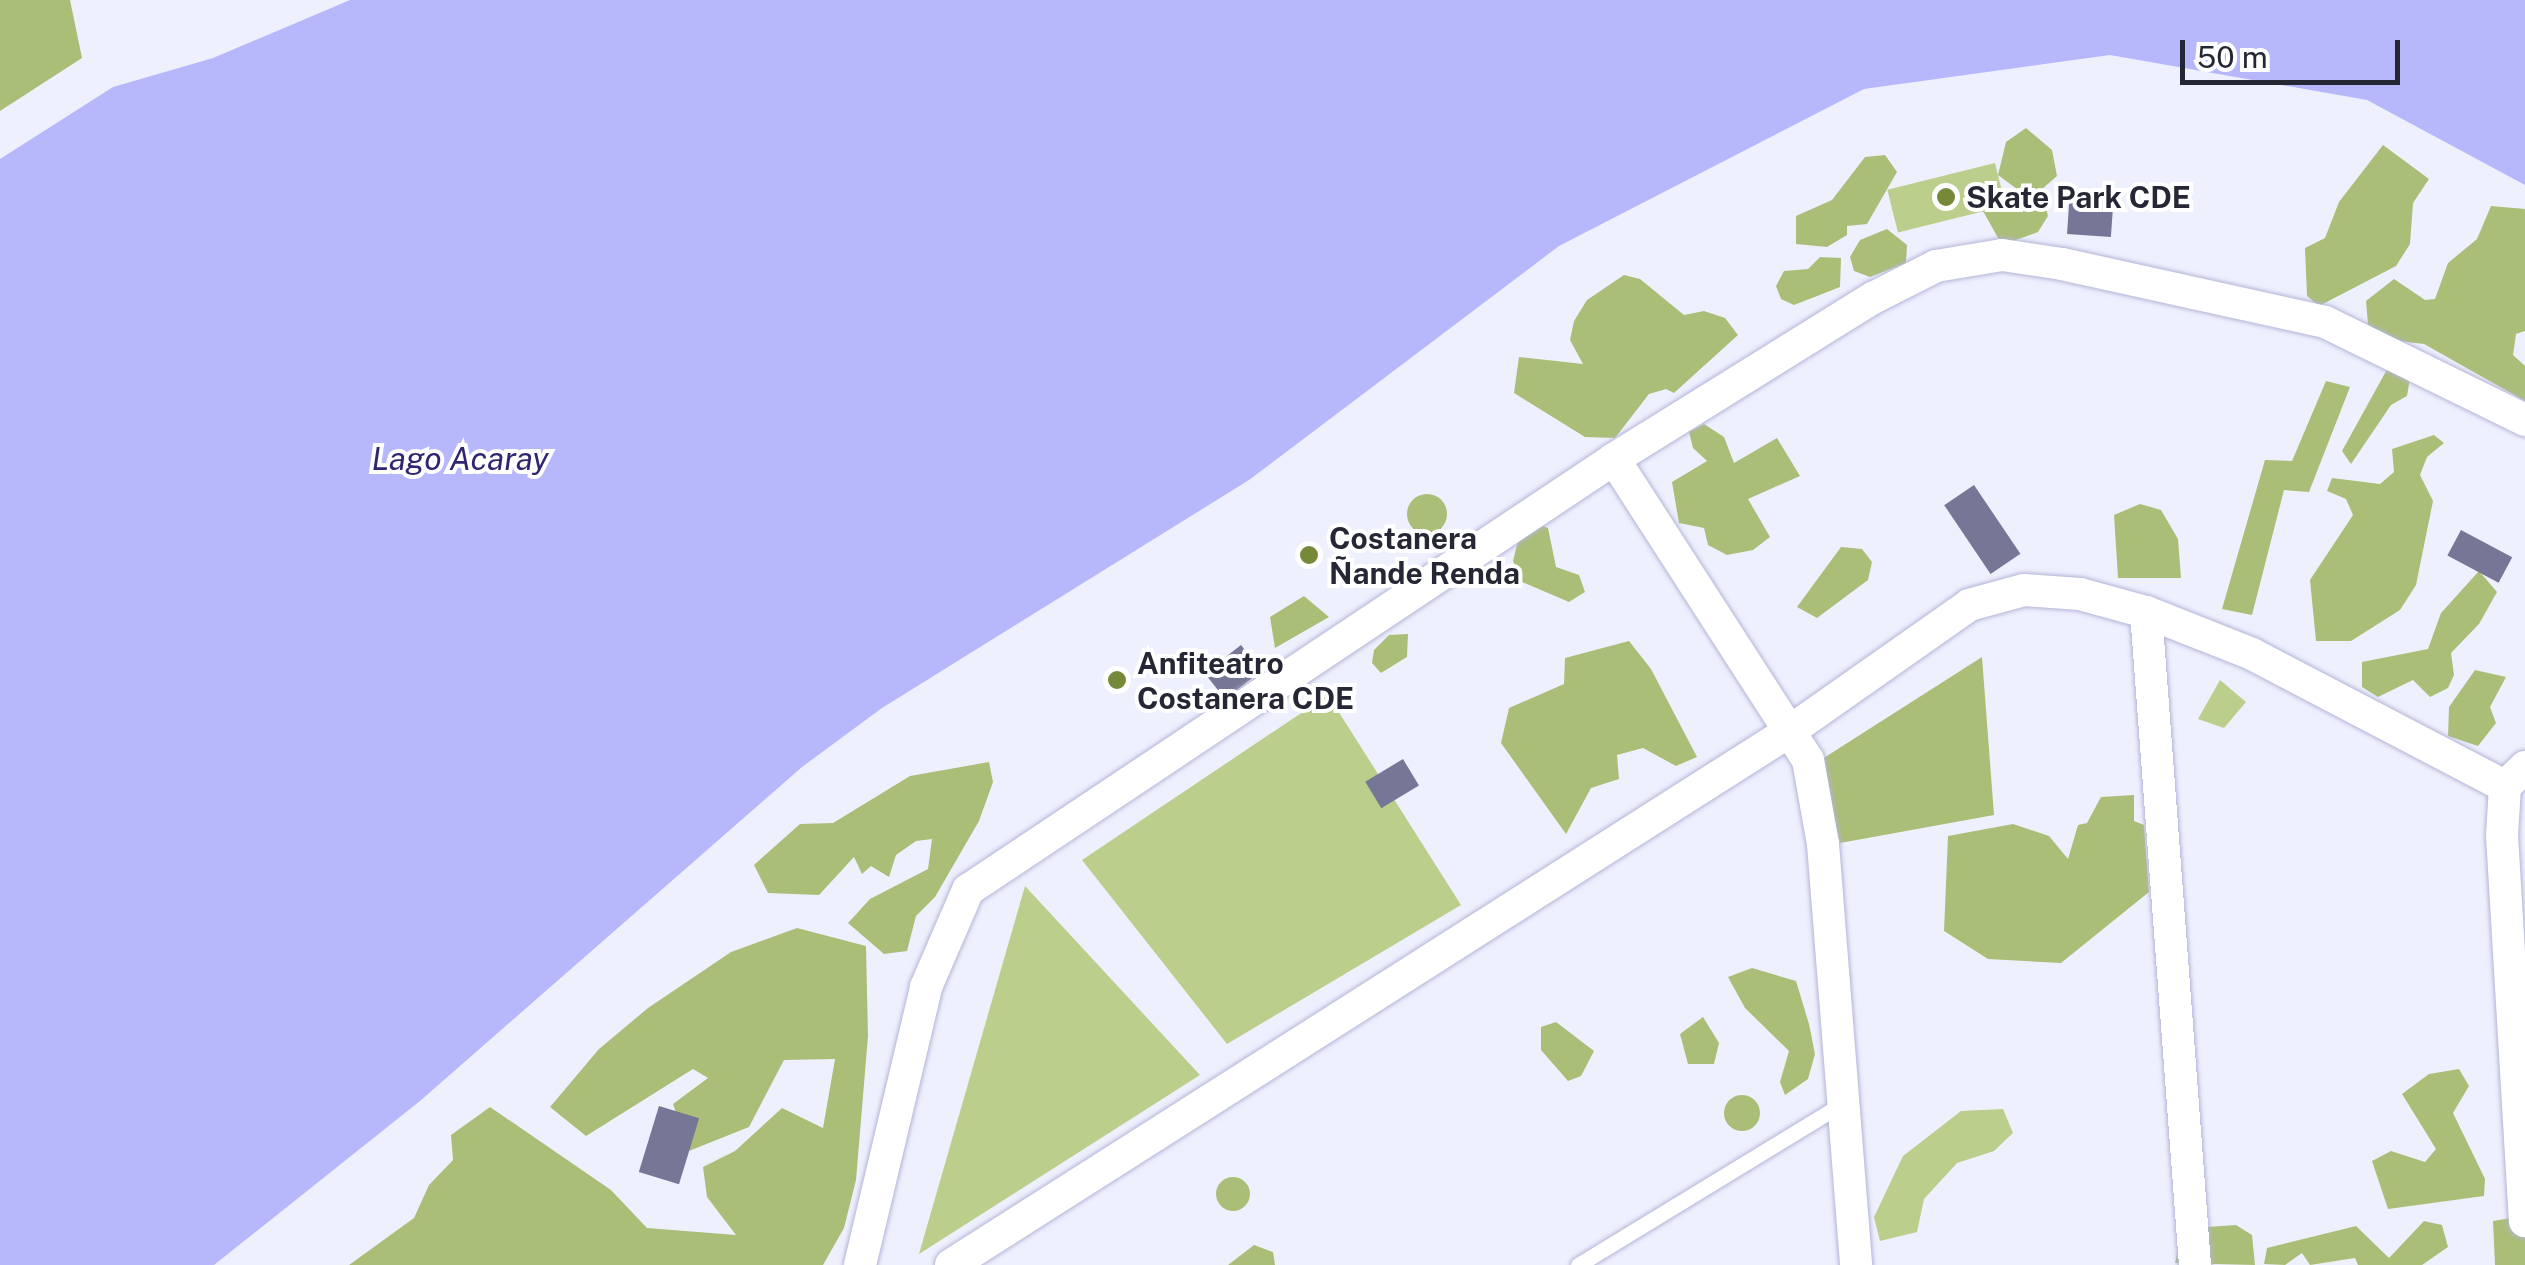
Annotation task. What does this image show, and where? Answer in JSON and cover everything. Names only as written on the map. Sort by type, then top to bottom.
[{"type":"street","points":[[860,1265],[926,987],[968,890],[1614,459],[1873,298],[1936,266],[2002,254],[2179,286],[2325,322],[2525,420]]},
{"type":"street","points":[[1614,459],[1808,760],[1822,844],[1856,1265]]},
{"type":"street","points":[[951,1265],[1790,731],[1969,605],[2024,590],[2080,594],[2146,612],[2252,654],[2515,776],[2525,1221]]},
{"type":"street","points":[[2146,612],[2194,1265]]},
{"type":"lane","points":[[1578,1265],[1843,1103]]},
{"type":"green space","points":[[0,0],[70,0],[82,58],[0,111]]},
{"type":"green space","points":[[2026,128],[2052,150],[2057,176],[2041,190],[2048,216],[2038,232],[2002,245],[1983,211],[2017,189],[1998,175],[2006,142]]},
{"type":"green space","points":[[2383,145],[2429,179],[2413,203],[2410,244],[2396,266],[2319,306],[2307,296],[2305,248],[2325,238],[2339,202]]},
{"type":"green space","points":[[1885,155],[1897,172],[1867,224],[1847,226],[1847,235],[1827,247],[1796,244],[1796,216],[1832,200],[1865,157]]},
{"type":"green space","name":"Skate Park CDE","points":[[1995,163],[2006,206],[1898,233],[1887,190]]},
{"type":"green space","points":[[2491,206],[2525,209],[2525,331],[2516,334],[2513,355],[2525,366],[2525,401],[2424,344],[2382,339],[2368,324],[2366,301],[2394,279],[2425,300],[2435,299],[2448,263],[2477,239]]},
{"type":"green space","points":[[1887,229],[1907,245],[1906,263],[1870,277],[1854,271],[1850,257],[1860,240]]},
{"type":"green space","points":[[1820,257],[1841,258],[1840,287],[1794,305],[1781,299],[1776,286],[1784,271],[1808,269]]},
{"type":"green space","points":[[1624,275],[1640,279],[1684,315],[1704,311],[1725,318],[1738,335],[1674,393],[1666,389],[1649,394],[1615,438],[1585,437],[1514,393],[1519,357],[1583,364],[1570,340],[1574,321],[1587,300]]},
{"type":"green space","points":[[2390,364],[2410,378],[2407,396],[2391,405],[2351,464],[2342,451]]},
{"type":"green space","points":[[2326,381],[2350,387],[2309,492],[2284,490],[2252,615],[2222,609],[2265,460],[2292,461]]},
{"type":"green space","points":[[1704,424],[1724,437],[1734,463],[1777,438],[1800,476],[1748,499],[1770,537],[1753,550],[1727,555],[1708,545],[1704,528],[1679,523],[1672,482],[1707,461],[1693,448],[1689,432]]},
{"type":"green space","points":[[2434,435],[2444,443],[2427,457],[2420,475],[2433,501],[2416,585],[2400,610],[2351,641],[2316,641],[2310,580],[2353,515],[2346,499],[2327,491],[2332,478],[2380,484],[2394,472],[2392,449]]},
{"type":"green space","points":[[1427,494],[1441,500],[1447,514],[1441,528],[1427,534],[1413,528],[1407,514],[1413,500]]},
{"type":"green space","points":[[2140,504],[2161,510],[2178,539],[2181,578],[2118,578],[2114,515]]},
{"type":"green space","points":[[1532,522],[1548,528],[1556,567],[1579,575],[1585,592],[1569,602],[1522,582],[1513,561],[1521,529]]},
{"type":"green space","points":[[1841,547],[1862,549],[1872,562],[1868,580],[1817,618],[1797,607]]},
{"type":"green space","points":[[2479,571],[2497,592],[2479,624],[2451,653],[2454,675],[2448,688],[2430,697],[2413,680],[2378,697],[2362,687],[2362,662],[2428,649],[2441,613]]},
{"type":"green space","points":[[1304,596],[1329,617],[1275,648],[1270,617]]},
{"type":"green space","points":[[1408,634],[1407,657],[1381,673],[1372,663],[1374,650],[1389,635]]},
{"type":"green space","points":[[1629,641],[1651,669],[1697,757],[1676,766],[1643,748],[1617,755],[1619,779],[1591,788],[1566,834],[1501,743],[1509,708],[1564,684],[1565,658]]},
{"type":"green space","points":[[1982,657],[1994,815],[1840,843],[1819,761]]},
{"type":"green space","points":[[2475,670],[2506,677],[2490,707],[2496,723],[2478,746],[2448,736],[2449,707]]},
{"type":"green space","points":[[2220,680],[2246,702],[2224,728],[2198,719]]},
{"type":"green space","points":[[1328,695],[1461,905],[1227,1044],[1082,860]]},
{"type":"green space","points":[[989,762],[993,782],[979,821],[935,897],[916,916],[907,951],[884,954],[848,923],[870,899],[928,869],[932,839],[916,841],[896,855],[889,877],[871,866],[862,874],[854,857],[819,895],[768,893],[754,865],[800,824],[833,823],[910,776]]},
{"type":"green space","points":[[2134,795],[2134,821],[2144,825],[2149,892],[2061,963],[1988,959],[1944,931],[1948,836],[2013,824],[2049,836],[2068,859],[2078,825],[2087,823],[2101,797]]},
{"type":"green space","points":[[1025,886],[1200,1075],[919,1254]]},
{"type":"green space","points":[[797,928],[866,946],[868,1036],[856,1180],[844,1228],[823,1265],[349,1265],[414,1218],[429,1185],[453,1160],[451,1135],[490,1107],[611,1190],[647,1228],[736,1235],[707,1197],[703,1167],[735,1151],[782,1108],[823,1128],[835,1059],[784,1060],[749,1127],[689,1151],[673,1104],[708,1078],[693,1069],[586,1136],[550,1107],[599,1049],[648,1008],[731,952]]},
{"type":"green space","points":[[1752,968],[1796,981],[1809,1024],[1815,1054],[1808,1079],[1785,1095],[1780,1082],[1789,1051],[1745,1008],[1728,977]]},
{"type":"green space","points":[[2525,1003],[2525,1265],[2495,1265],[2493,1221],[2511,1218]]},
{"type":"green space","points":[[1703,1017],[1719,1043],[1714,1064],[1688,1064],[1680,1034]]},
{"type":"green space","points":[[1556,1022],[1594,1051],[1581,1076],[1568,1081],[1541,1050],[1541,1027]]},
{"type":"green space","points":[[2459,1069],[2469,1086],[2453,1113],[2485,1179],[2484,1196],[2388,1209],[2372,1161],[2391,1151],[2425,1162],[2436,1149],[2402,1094],[2429,1074]]},
{"type":"green space","points":[[1742,1095],[1755,1100],[1760,1113],[1755,1126],[1742,1131],[1729,1126],[1724,1113],[1729,1100]]},
{"type":"green space","points":[[2003,1109],[2013,1133],[1994,1151],[1957,1163],[1924,1199],[1917,1232],[1880,1241],[1874,1217],[1903,1156],[1961,1111]]},
{"type":"green space","points":[[1233,1177],[1245,1182],[1250,1194],[1245,1206],[1233,1211],[1221,1206],[1216,1194],[1221,1182]]},
{"type":"green space","points":[[2424,1221],[2442,1225],[2448,1247],[2422,1265],[2358,1265],[2355,1258],[2310,1265],[2302,1253],[2285,1265],[2264,1264],[2267,1248],[2356,1226],[2389,1258]]},
{"type":"green space","points":[[2236,1225],[2252,1235],[2255,1265],[2175,1263],[2179,1246],[2207,1227]]},
{"type":"green space","points":[[1254,1245],[1273,1252],[1275,1265],[1228,1265]]},
{"type":"water","name":"Lago Acaray","points":[[350,0],[2525,0],[2525,185],[2367,100],[2110,55],[1864,89],[1559,246],[1249,480],[882,708],[802,767],[420,1101],[214,1265],[0,1265],[0,159],[113,87],[213,58]]},
{"type":"building","points":[[2070,191],[2114,194],[2111,237],[2067,234]]},
{"type":"building","points":[[1974,485],[2020,554],[1991,574],[1944,505]]},
{"type":"building","points":[[2461,530],[2512,557],[2499,583],[2447,556]]},
{"type":"building","points":[[1241,645],[1261,671],[1225,699],[1205,673]]},
{"type":"building","points":[[1403,759],[1419,786],[1381,808],[1365,782]]},
{"type":"building","points":[[659,1106],[699,1118],[679,1184],[639,1172]]},
{"type":"place","name":"Skate Park CDE","points":[[1946,197]]},
{"type":"place","name":"Costanera Ñande Renda","points":[[1309,555]]},
{"type":"place","name":"Anfiteatro Costanera CDE","points":[[1117,680]]}]
